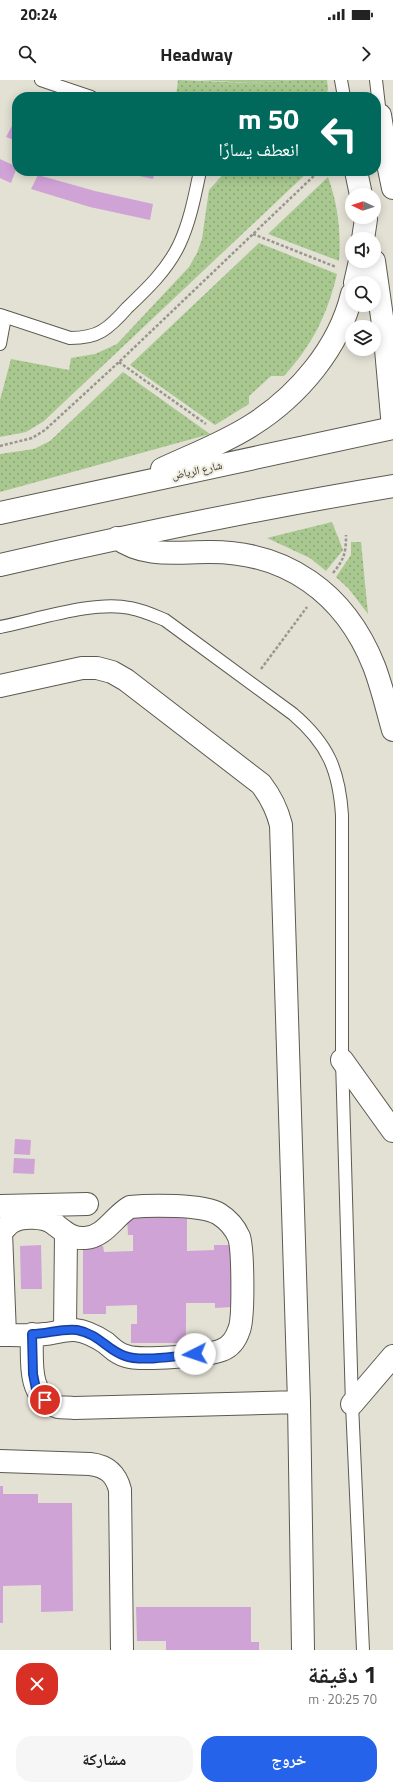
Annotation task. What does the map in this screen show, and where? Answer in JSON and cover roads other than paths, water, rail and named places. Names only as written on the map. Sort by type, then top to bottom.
[{"type":"street","points":[[381,130],[393,188]]},
{"type":"street","points":[[357,176],[360,188]]},
{"type":"street","points":[[375,268],[385,338],[393,442]]},
{"type":"street","points":[[125,486],[227,439],[252,425],[274,410],[295,391],[330,346],[342,324],[346,312]]},
{"type":"street","name":"شارع الرياض","points":[[0,512],[393,428]]},
{"type":"street","points":[[0,565],[117,538],[322,498],[393,486]]},
{"type":"street","points":[[117,538],[133,548],[150,552],[228,552],[254,555],[279,563],[298,573],[321,589],[346,616],[364,646],[373,665],[393,730]]},
{"type":"street","points":[[0,686],[82,668],[97,668],[112,672],[126,680],[261,784],[270,796],[277,810],[281,825],[299,1402],[303,1650]]},
{"type":"street","points":[[342,1060],[393,1131]]},
{"type":"street","points":[[0,1206],[32,1212],[87,1204]]},
{"type":"street","points":[[130,1207],[205,1208],[219,1214],[231,1224],[239,1237],[241,1251],[240,1330],[234,1342],[223,1350],[210,1354],[138,1358],[126,1356],[115,1351],[106,1343],[86,1332],[76,1330],[65,1330],[46,1334],[2,1335],[1,1232],[14,1220],[22,1218],[32,1212],[51,1222],[66,1234],[86,1238],[95,1236],[104,1230],[120,1213],[130,1207]]},
{"type":"street","points":[[65,1330],[66,1234]]},
{"type":"street","points":[[32,1334],[33,1374],[36,1389],[45,1400],[58,1407],[74,1408],[299,1402]]},
{"type":"street","points":[[352,1404],[393,1356]]},
{"type":"street","points":[[0,1461],[96,1464],[101,1465],[111,1471],[117,1480],[120,1490],[122,1650]]},
{"type":"lane","points":[[41,80],[76,92]]},
{"type":"lane","points":[[341,80],[343,92]]},
{"type":"lane","points":[[376,80],[377,92]]},
{"type":"lane","points":[[0,344],[3,316],[70,338],[92,336],[107,328],[146,290],[172,257],[180,243],[193,202],[199,176]]},
{"type":"lane","points":[[0,627],[92,607],[129,607],[147,612],[165,620],[308,727],[322,743],[334,765],[341,790],[342,815],[342,1060],[352,1404],[363,1650]]}]
